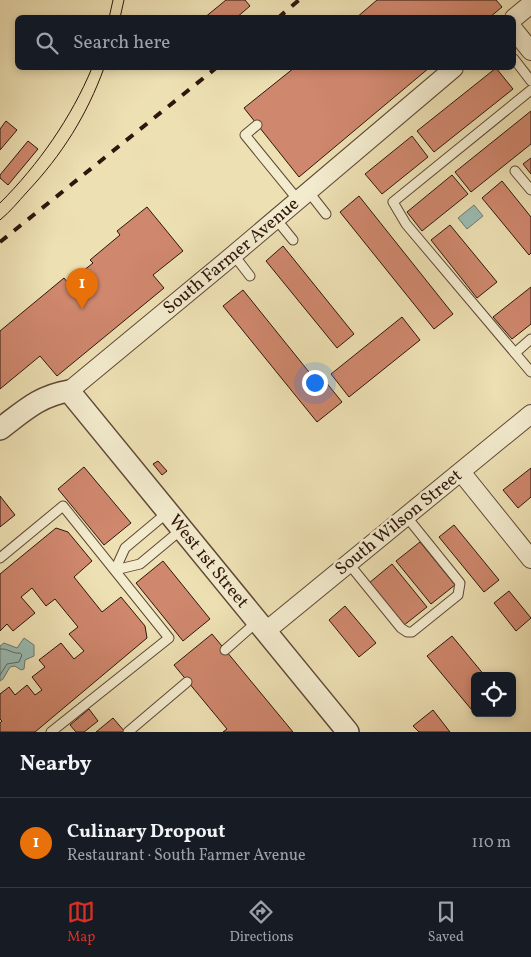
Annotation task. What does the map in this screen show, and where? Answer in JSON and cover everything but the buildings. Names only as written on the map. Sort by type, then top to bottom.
[{"type":"street","points":[[516,16],[529,3]]},
{"type":"street","points":[[516,32],[531,51]]},
{"type":"street","name":"South Farmer Avenue","points":[[0,429],[36,402],[52,394],[69,391],[452,70]]},
{"type":"street","name":"West 1st Street","points":[[69,391],[348,732]]},
{"type":"street","name":"South Wilson Street","points":[[262,626],[350,564],[406,516],[530,416]]},
{"type":"street","points":[[461,472],[531,559]]},
{"type":"lane","points":[[516,62],[531,81]]},
{"type":"lane","points":[[531,90],[393,202],[406,224],[531,372]]},
{"type":"lane","points":[[257,125],[245,135],[303,196],[326,214]]},
{"type":"lane","points":[[515,171],[531,190]]},
{"type":"lane","points":[[276,219],[293,240]]},
{"type":"lane","points":[[233,254],[250,276]]},
{"type":"lane","points":[[514,353],[531,339]]},
{"type":"lane","points":[[0,558],[63,506],[169,638],[51,732]]},
{"type":"lane","points":[[115,570],[126,548],[168,512]]},
{"type":"lane","points":[[350,564],[400,628],[407,632],[412,632],[458,595],[460,583],[406,516]]},
{"type":"lane","points":[[115,570],[140,564],[182,530]]},
{"type":"lane","points":[[225,650],[262,626]]},
{"type":"lane","points":[[128,732],[187,682]]},
{"type":"water","points":[[474,205],[483,216],[467,229],[458,218]]},
{"type":"water","points":[[24,638],[34,645],[34,656],[25,660],[24,669],[21,670],[15,666],[10,667],[0,681],[0,646],[4,643],[17,648]]},
{"type":"tram line","points":[[110,15],[113,0]]},
{"type":"tram line","points":[[121,15],[124,0]]},
{"type":"tram line","points":[[0,203],[53,140],[84,87],[91,70]]},
{"type":"tram line","points":[[0,220],[40,178],[62,149],[90,102],[103,70]]},
{"type":"railway","points":[[282,15],[299,0]]},
{"type":"railway","points":[[0,242],[214,70]]},
{"type":"place","name":"Culinary Dropout","points":[[82,309]]}]
